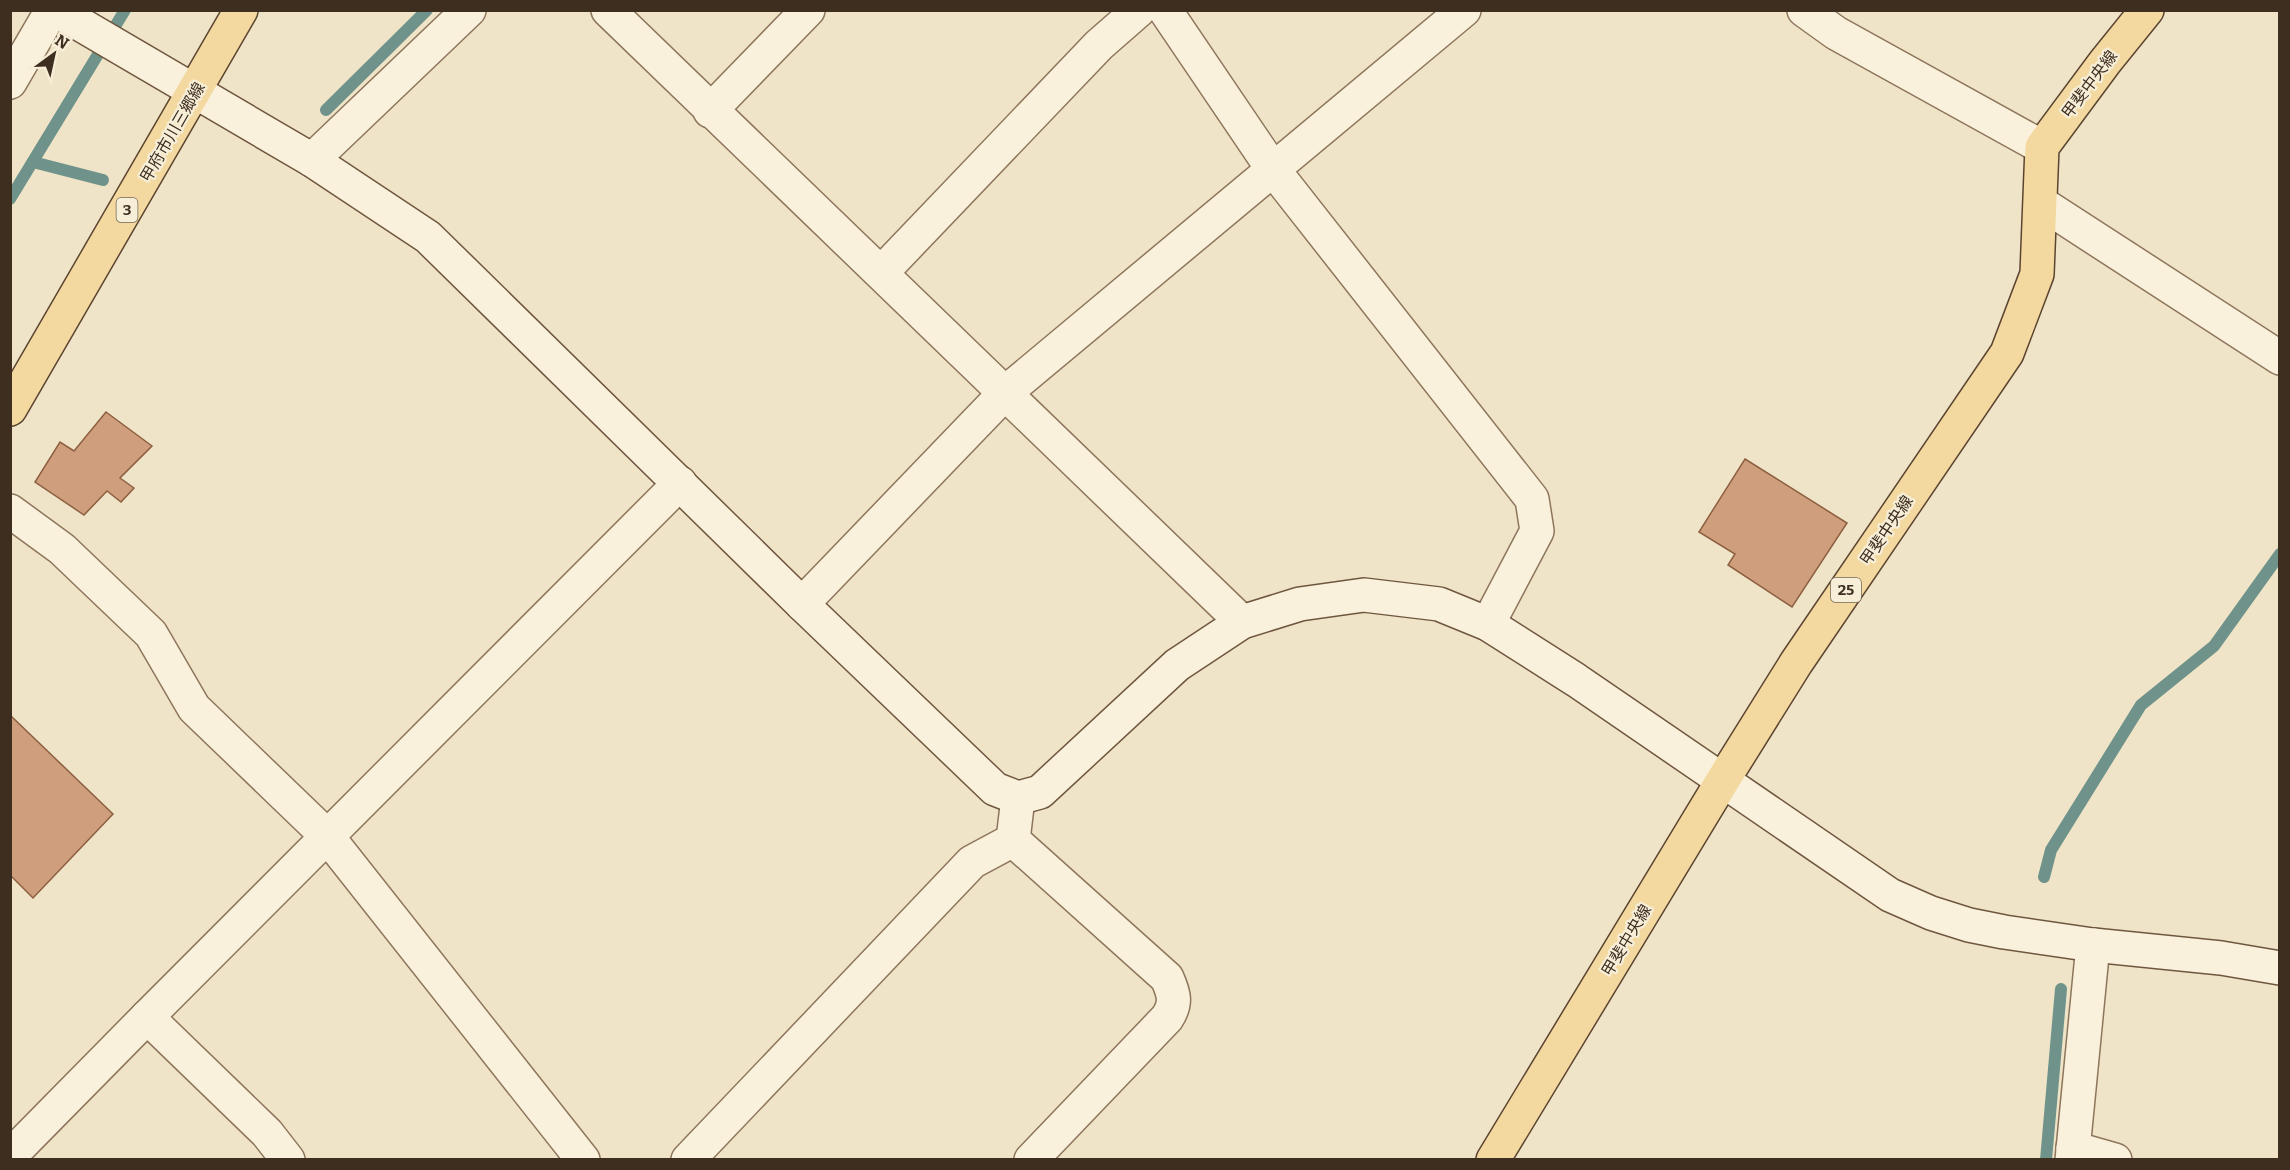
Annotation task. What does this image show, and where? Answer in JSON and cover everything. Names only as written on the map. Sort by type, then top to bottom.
[{"type":"main road","name":"甲府市川三郷線","points":[[10,409],[241,10]]},
{"type":"main road","name":"甲斐中央線","points":[[1493,1160],[1796,663],[2007,353],[2037,274],[2042,147],[2105,62],[2148,10]]},
{"type":"street","points":[[312,160],[469,10]]},
{"type":"street","points":[[608,10],[710,111],[1242,622]]},
{"type":"street","points":[[710,111],[808,10]]},
{"type":"street","points":[[881,273],[1099,45],[1139,10]]},
{"type":"street","points":[[1165,10],[1272,168],[1532,499],[1537,531],[1488,624]]},
{"type":"street","points":[[802,604],[1005,393],[1464,10]]},
{"type":"street","points":[[1804,10],[1836,33],[2042,147]]},
{"type":"street","points":[[10,82],[58,13],[312,160],[428,237],[802,604],[995,789],[1018,798],[1040,792],[1177,665],[1242,622],[1300,604],[1364,595],[1439,604],[1488,624],[1576,680],[1890,895],[1930,913],[1969,925],[2093,945],[2221,958],[2280,968]]},
{"type":"street","points":[[2041,203],[2280,358]]},
{"type":"street","points":[[10,1156],[680,483]]},
{"type":"street","points":[[10,512],[62,549],[151,634],[194,708],[327,836],[583,1160]]},
{"type":"street","points":[[1013,840],[1018,798]]},
{"type":"street","points":[[688,1160],[972,862],[1013,840]]},
{"type":"street","points":[[1013,840],[1167,978],[1175,996],[1174,1008],[1167,1018],[1031,1160]]},
{"type":"street","points":[[2093,945],[2073,1154],[2115,1160]]},
{"type":"street","points":[[147,1017],[267,1133],[288,1160]]},
{"type":"building","points":[[106,412],[152,446],[120,478],[134,488],[121,502],[107,491],[84,515],[35,482],[60,442],[74,451]]},
{"type":"building","points":[[1745,459],[1847,523],[1792,607],[1728,565],[1735,554],[1699,532]]},
{"type":"building","points":[[10,715],[113,814],[33,898],[10,875]]},
{"type":"waterway","points":[[10,199],[125,10]]},
{"type":"waterway","points":[[326,110],[427,10]]},
{"type":"waterway","points":[[33,162],[103,180]]},
{"type":"waterway","points":[[2044,877],[2051,850],[2141,705],[2214,646],[2280,554]]},
{"type":"waterway","points":[[2046,1160],[2061,989]]}]
